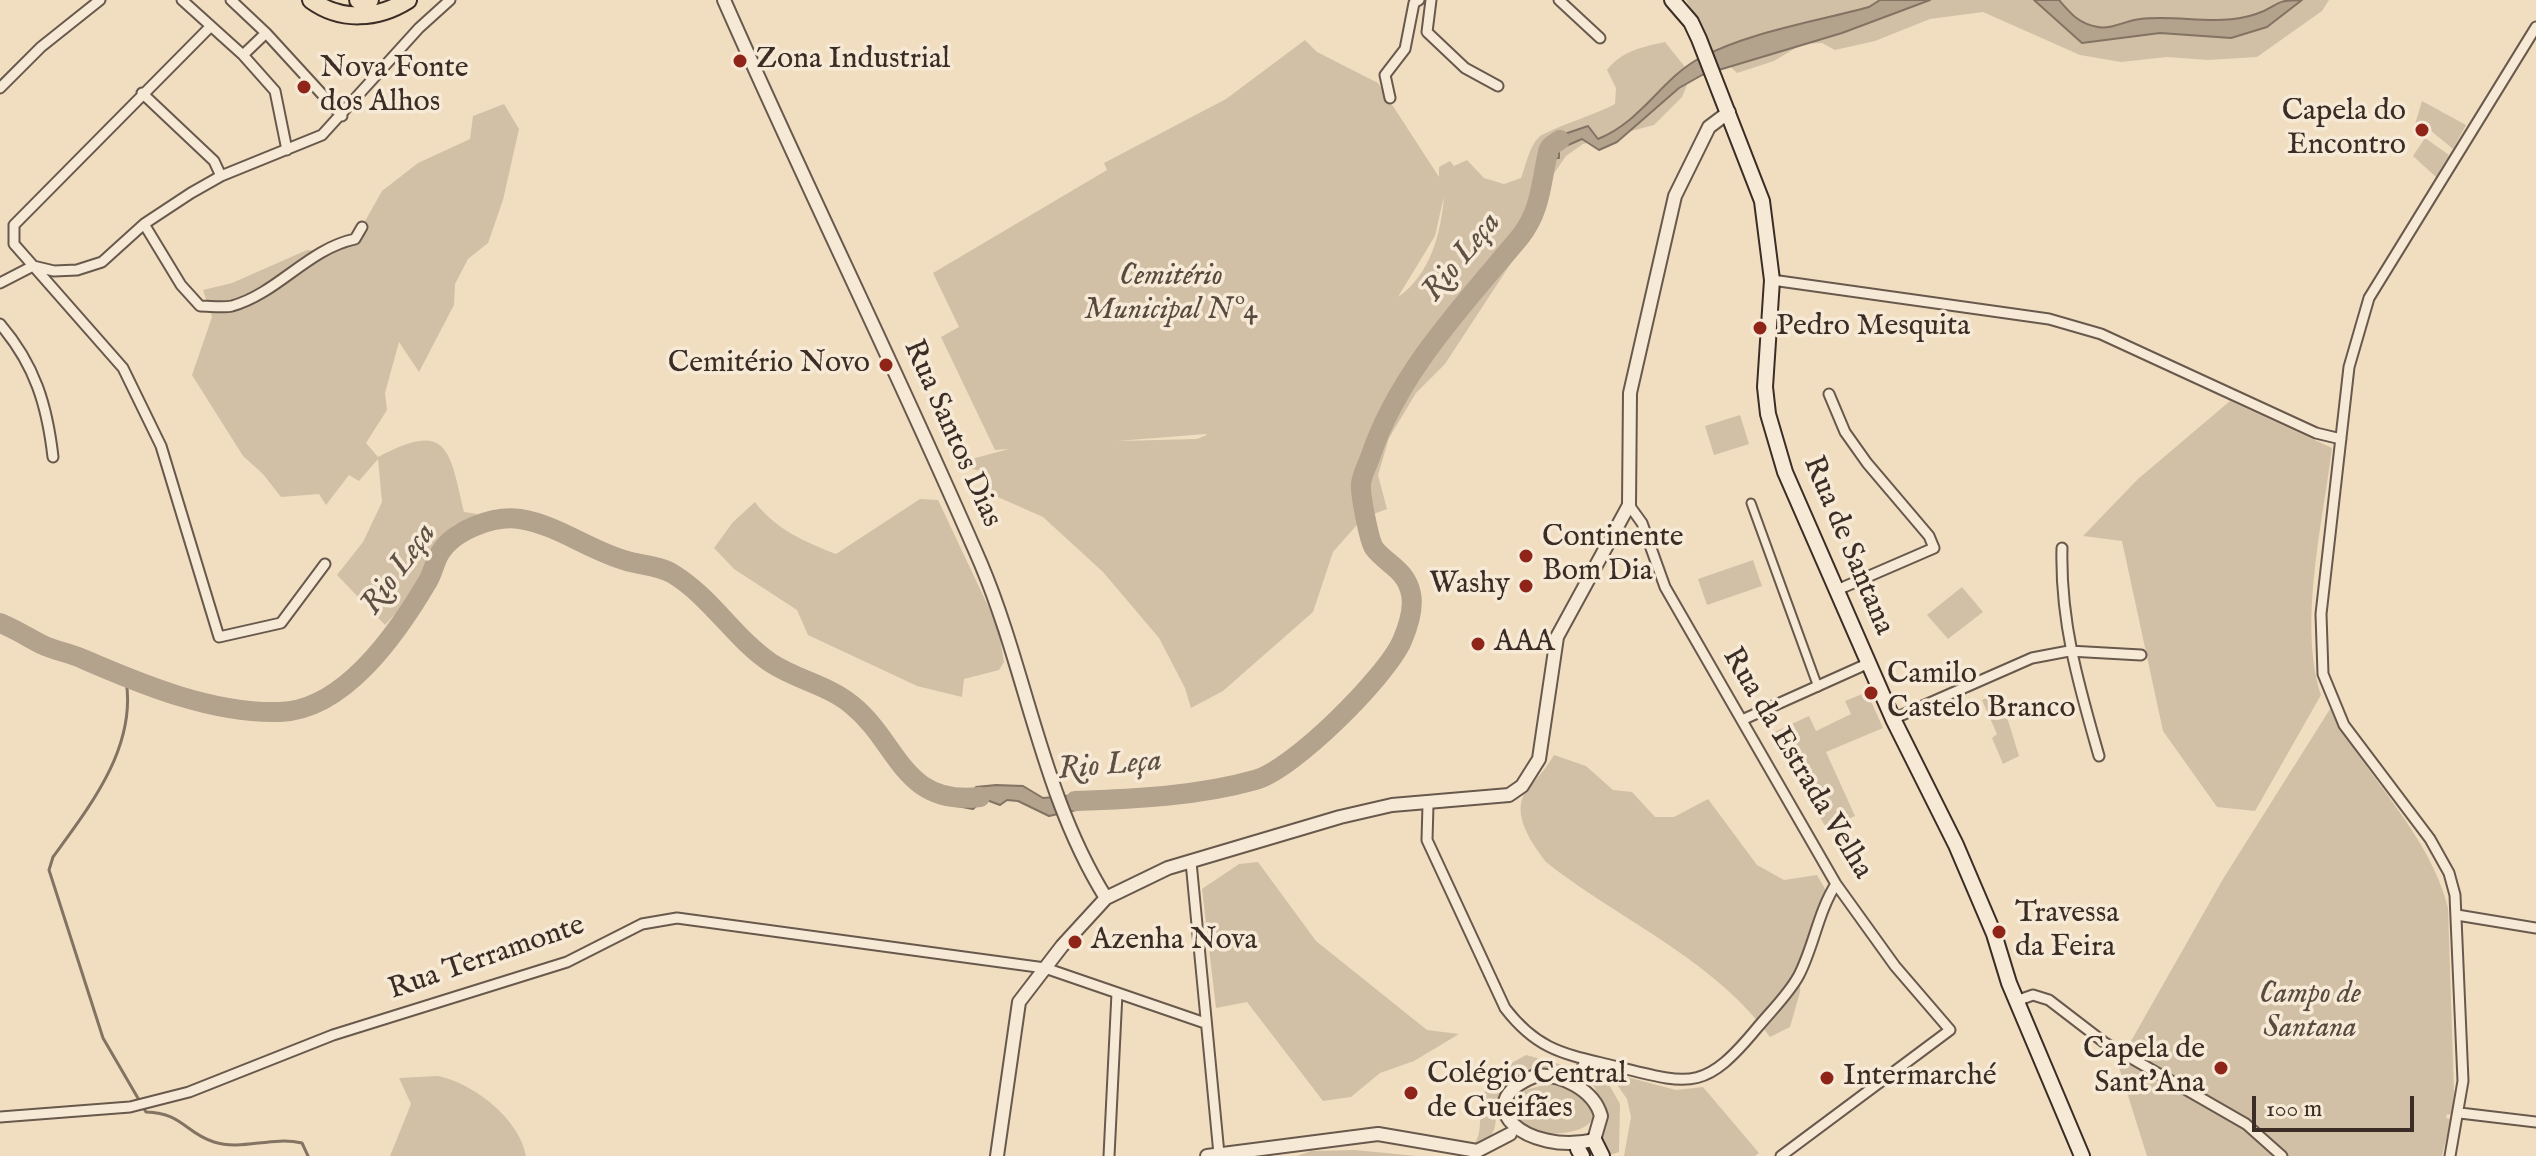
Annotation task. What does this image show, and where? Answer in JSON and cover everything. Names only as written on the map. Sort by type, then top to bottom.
[{"type":"highway","points":[[311,0],[354,16],[375,15],[408,0]]},
{"type":"highway","points":[[358,0],[370,0]]},
{"type":"main road","name":"Rua de Santana","points":[[1672,0],[1691,22],[1699,39],[1762,201],[1772,280],[1765,357],[1768,414],[1785,472],[1893,719],[1956,845],[1994,934],[2016,1001],[2082,1156]]},
{"type":"main road","points":[[1594,1140],[1602,1156]]},
{"type":"street","points":[[0,88],[41,47],[100,0]]},
{"type":"street","points":[[182,0],[209,28],[243,55],[275,91],[287,150]]},
{"type":"street","points":[[231,0],[266,33],[342,116]]},
{"type":"street","points":[[0,283],[33,266],[54,271],[102,262],[144,224],[221,176],[322,135],[419,28],[450,0]]},
{"type":"street","name":"Rua Santos Dias","points":[[724,0],[982,566],[1037,743],[1084,858],[1106,898]]},
{"type":"street","points":[[1390,98],[1385,75],[1405,49],[1414,3],[1419,0]]},
{"type":"street","points":[[1431,0],[1427,32],[1465,68],[1498,86]]},
{"type":"street","points":[[1559,0],[1600,38]]},
{"type":"street","points":[[2450,1156],[2460,1113],[2463,1081],[2457,915],[2449,873],[2430,839],[2344,725],[2323,674],[2321,614],[2349,367],[2369,298],[2536,27]]},
{"type":"street","points":[[209,28],[14,225],[14,244],[123,368],[161,446],[220,642],[281,623],[325,564]]},
{"type":"street","points":[[243,55],[266,33]]},
{"type":"street","points":[[142,93],[214,161],[221,176]]},
{"type":"street","points":[[997,1156],[1019,1002],[1106,898],[1131,884],[1191,862],[1340,817],[1392,805],[1428,805],[1509,795],[1531,774],[1539,759],[1557,637],[1629,505],[1630,393],[1675,196],[1709,127],[1729,112]]},
{"type":"street","points":[[144,224],[181,285],[200,306],[231,307],[258,294],[336,243],[355,239],[362,227]]},
{"type":"street","points":[[1772,280],[2036,317],[2088,330],[2316,433],[2341,439]]},
{"type":"street","points":[[0,324],[26,357],[42,391],[53,457]]},
{"type":"street","points":[[1829,394],[1845,432],[1929,536],[1934,548],[1837,590]]},
{"type":"street","points":[[1751,503],[1818,687]]},
{"type":"street","name":"Rua da Estrada Velha","points":[[1629,505],[1642,523],[1665,587],[1836,884],[1895,966],[1950,1030],[1781,1156]]},
{"type":"street","points":[[2062,548],[2061,582],[2069,651],[2099,756]]},
{"type":"street","points":[[1893,719],[2032,658],[2069,651],[2141,655]]},
{"type":"street","points":[[1742,720],[1869,663]]},
{"type":"street","points":[[1428,805],[1427,840],[1505,1008],[1538,1043],[1585,1060],[1664,1079],[1687,1081],[1715,1073],[1737,1052],[1793,985],[1827,898],[1836,884]]},
{"type":"street","points":[[1191,862],[1213,1155],[1378,1134],[1477,1151],[1510,1134]]},
{"type":"street","points":[[2457,915],[2536,928]]},
{"type":"street","name":"Rua Terramonte","points":[[0,1117],[130,1107],[189,1092],[333,1035],[538,973],[642,924],[677,918],[1045,968],[1205,1023]]},
{"type":"street","points":[[1109,1156],[1117,993]]},
{"type":"street","points":[[2016,1001],[2033,995],[2049,1000],[2124,1055],[2246,1124],[2282,1156]]},
{"type":"street","points":[[1576,1086],[1585,1060]]},
{"type":"street","points":[[1535,1076],[1550,1076],[1576,1086],[1589,1094],[1599,1109],[1601,1124],[1594,1140],[1580,1153],[1533,1151],[1510,1134],[1506,1106],[1521,1083],[1535,1076]]},
{"type":"street","points":[[2460,1113],[2536,1122]]},
{"type":"green space","points":[[1686,0],[2329,0],[2322,11],[2257,57],[2208,60],[2167,57],[2121,62],[2080,55],[1983,12],[1930,19],[1875,41],[1835,50],[1822,43],[1802,44],[1774,61],[1737,73],[1722,59],[1718,49],[1712,51]]},
{"type":"green space","name":"Cemitério Municipal Nº4","points":[[1305,40],[1317,52],[1378,83],[1439,177],[1439,167],[1450,161],[1454,166],[1467,160],[1484,178],[1504,184],[1521,178],[1530,151],[1539,137],[1615,104],[1616,88],[1607,70],[1626,54],[1665,42],[1685,67],[1687,85],[1682,97],[1654,125],[1583,144],[1566,156],[1539,195],[1535,221],[1519,251],[1445,364],[1416,393],[1389,438],[1378,475],[1387,509],[1363,518],[1333,552],[1313,612],[1223,691],[1191,708],[1185,688],[1159,638],[1103,572],[1043,517],[991,494],[980,475],[985,472],[968,468],[964,461],[1009,449],[995,450],[941,337],[959,327],[933,273],[1107,170],[1104,163],[1226,99]],"holes":[[[1444,196],[1432,252],[1418,277],[1398,297],[1435,236]],[[1206,434],[1197,439],[1117,441]]]},
{"type":"green space","points":[[2422,101],[2466,125],[2453,149],[2424,125],[2413,131]]},
{"type":"green space","points":[[504,104],[519,129],[503,200],[488,243],[468,259],[455,284],[454,305],[419,372],[399,342],[385,393],[387,410],[366,443],[378,457],[419,441],[432,441],[442,447],[454,471],[464,512],[478,514],[454,525],[437,546],[406,602],[385,625],[337,575],[363,542],[382,502],[378,459],[359,481],[349,475],[326,505],[319,494],[281,497],[263,474],[243,456],[192,375],[212,317],[203,290],[232,283],[307,250],[323,251],[355,239],[382,191],[418,163],[470,139],[473,116]]},
{"type":"green space","points":[[2425,138],[2449,155],[2436,177],[2413,156]]},
{"type":"green space","points":[[2230,401],[2332,448],[2312,605],[2314,667],[2321,695],[2255,811],[2217,807],[2163,731],[2122,541],[2083,536],[2138,479]]},
{"type":"green space","points":[[1740,415],[1749,444],[1714,455],[1705,426]]},
{"type":"green space","points":[[920,499],[938,500],[998,627],[1004,662],[999,670],[964,679],[962,697],[917,686],[808,635],[797,610],[734,569],[714,548],[733,522],[755,502],[781,527],[836,554]]},
{"type":"green space","points":[[1753,560],[1762,586],[1707,605],[1698,579]]},
{"type":"green space","points":[[1962,587],[1983,612],[1948,639],[1927,615]]},
{"type":"green space","points":[[1999,691],[2019,756],[2003,764],[1992,738],[1997,734],[1982,700]]},
{"type":"green space","points":[[1867,692],[1883,728],[1826,752],[1855,816],[1827,829],[1770,734],[1809,716],[1816,731],[1851,714],[1845,701]]},
{"type":"green space","name":"Campo de Santana","points":[[2330,709],[2427,855],[2448,908],[2454,1092],[2452,1115],[2447,1114],[2446,1118],[2451,1119],[2442,1156],[2147,1156],[2118,1064],[2223,879]]},
{"type":"green space","points":[[1554,755],[1586,766],[1613,790],[1632,792],[1655,817],[1674,817],[1708,799],[1757,865],[1784,880],[1817,875],[1828,894],[1827,916],[1801,964],[1800,992],[1790,1027],[1770,1037],[1747,1009],[1694,963],[1546,862],[1525,829],[1521,809],[1526,791]]},
{"type":"green space","points":[[1258,862],[1316,941],[1427,1030],[1459,1034],[1414,1061],[1380,1073],[1351,1097],[1323,1101],[1247,1002],[1216,1008],[1202,889],[1239,864]]},
{"type":"green space","points":[[1526,1055],[1570,1067],[1562,1073],[1542,1069],[1515,1077],[1502,1090],[1491,1135],[1472,1146],[1480,1129],[1481,1105],[1488,1086],[1500,1072]]},
{"type":"green space","points":[[1608,1072],[1676,1090],[1703,1087],[1759,1153],[1755,1156],[1624,1156],[1631,1117],[1627,1099]]},
{"type":"green space","points":[[1589,1075],[1607,1081],[1620,1104],[1619,1152],[1607,1156],[1602,1139],[1606,1113]]},
{"type":"green space","points":[[438,1076],[466,1086],[493,1105],[515,1129],[526,1156],[390,1156],[411,1104],[399,1078]]},
{"type":"green space","points":[[1552,1083],[1582,1099],[1593,1113],[1589,1123],[1575,1131],[1556,1134],[1536,1132],[1520,1124],[1513,1110],[1525,1090]]},
{"type":"green space","points":[[1355,1150],[1417,1156],[1297,1156],[1311,1151]]},
{"type":"shaded area","points":[[1880,0],[1930,0],[1842,33],[1702,75],[1679,88],[1617,142],[1599,150],[1582,139],[1559,149],[1559,158],[1541,159],[1544,141],[1588,126],[1598,139],[1613,131],[1698,59],[1738,42],[1869,7]]},
{"type":"shaded area","points":[[2034,0],[2059,0],[2080,21],[2103,28],[2154,18],[2228,20],[2264,11],[2280,2],[2302,0],[2267,27],[2231,38],[2160,33],[2082,43]]},
{"type":"shaded area","points":[[1023,786],[1043,798],[1100,793],[1104,804],[1049,816],[1018,801],[1007,800],[1000,805],[984,799],[973,809],[957,806],[956,798],[969,796],[976,787]]},
{"type":"waterway","name":"Rio Leça","points":[[1075,801],[1189,793],[1255,780],[1272,773],[1337,720],[1393,657],[1408,624],[1411,594],[1405,579],[1374,548],[1362,497],[1363,477],[1383,425],[1416,367],[1527,227],[1539,196],[1549,150],[1560,140]]},
{"type":"waterway","name":"Rio Leça","points":[[0,623],[48,647],[130,679],[204,703],[255,711],[280,712],[304,708],[326,698],[367,665],[401,623],[428,581],[440,553],[455,537],[487,522],[520,519],[548,527],[613,557],[673,574],[687,583],[771,663],[833,692],[852,705],[918,782],[934,792],[954,797],[980,797]]},
{"type":"waterway","points":[[126,680],[128,705],[117,752],[108,774],[53,857],[49,870],[103,1038],[146,1112],[168,1116],[214,1142],[235,1145],[290,1141],[302,1143],[308,1156]]},
{"type":"place","name":"Zona Industrial","points":[[740,61]]},
{"type":"place","name":"Nova Fonte dos Alhos","points":[[304,87]]},
{"type":"place","name":"Capela do Encontro","points":[[2422,130]]},
{"type":"place","name":"Pedro Mesquita","points":[[1760,328]]},
{"type":"place","name":"Cemitério Novo","points":[[886,365]]},
{"type":"place","name":"Continente Bom Dia","points":[[1526,556]]},
{"type":"place","name":"Washy","points":[[1526,586]]},
{"type":"place","name":"AAA","points":[[1478,644]]},
{"type":"place","name":"Camilo Castelo Branco","points":[[1871,693]]},
{"type":"place","name":"Travessa da Feira","points":[[1999,932]]},
{"type":"place","name":"Azenha Nova","points":[[1075,942]]},
{"type":"place","name":"Capela de Sant'Ana","points":[[2221,1068]]},
{"type":"place","name":"Intermarché","points":[[1827,1078]]},
{"type":"place","name":"Colégio Central de Gueifães","points":[[1411,1093]]}]
